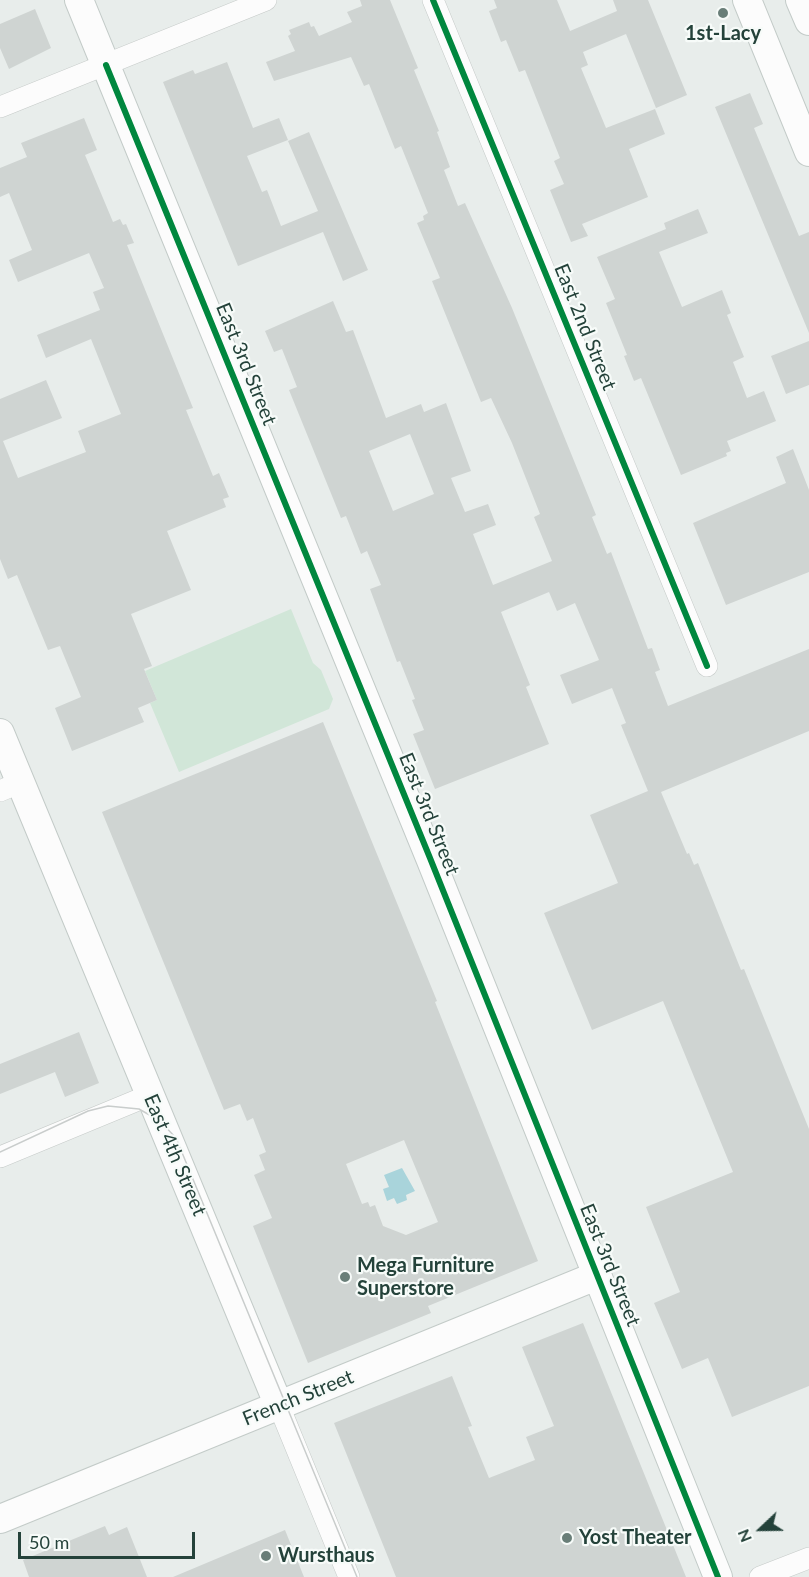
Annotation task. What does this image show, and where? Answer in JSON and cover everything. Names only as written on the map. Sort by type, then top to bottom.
[{"type":"street","name":"East 3rd Street","points":[[80,0],[430,858],[718,1577]]},
{"type":"street","points":[[0,107],[266,0]]},
{"type":"street","name":"East 2nd Street","points":[[433,0],[707,666]]},
{"type":"street","points":[[747,0],[809,152]]},
{"type":"street","points":[[800,0],[809,21]]},
{"type":"street","name":"East 4th Street","points":[[0,733],[10,787],[150,1095],[349,1577]]},
{"type":"street","points":[[0,1157],[150,1095]]},
{"type":"street","name":"French Street","points":[[0,1519],[596,1276]]},
{"type":"street","points":[[760,1577],[809,1558]]},
{"type":"green space","points":[[291,609],[313,663],[321,670],[333,699],[329,709],[179,772],[150,703],[157,700],[145,671]]},
{"type":"water","points":[[402,1168],[415,1191],[406,1195],[407,1200],[397,1204],[394,1198],[387,1201],[383,1189],[389,1187],[384,1175]]},
{"type":"building","points":[[360,0],[390,0],[418,68],[414,70],[439,131],[437,132],[450,167],[444,170],[458,206],[465,203],[512,308],[596,515],[592,517],[607,554],[611,552],[648,649],[652,648],[660,670],[655,672],[668,706],[809,649],[809,731],[661,792],[687,854],[689,853],[694,865],[698,863],[809,1129],[809,1386],[732,1417],[708,1358],[682,1369],[654,1303],[680,1292],[646,1207],[733,1172],[663,1001],[592,1030],[544,913],[618,883],[590,815],[648,791],[621,725],[626,723],[612,688],[572,704],[560,675],[599,660],[575,603],[557,611],[549,592],[501,612],[530,685],[526,687],[549,744],[435,789],[413,734],[424,730],[412,700],[415,699],[400,661],[397,662],[370,589],[381,585],[367,551],[361,554],[346,516],[341,518],[289,390],[297,387],[282,349],[274,352],[265,331],[333,301],[346,332],[353,330],[386,418],[421,404],[424,412],[446,403],[471,471],[451,478],[465,512],[488,504],[496,525],[473,534],[493,585],[552,561],[534,517],[540,514],[512,443],[491,398],[481,402],[432,281],[440,278],[417,223],[424,220],[423,216],[428,213],[401,146],[395,149],[369,84],[364,86],[351,57],[274,81],[266,62],[295,51],[288,36],[291,34],[289,30],[309,22],[319,36],[352,22],[347,12],[362,6]],"holes":[[[410,434],[434,494],[393,511],[369,451]]]},
{"type":"building","points":[[494,0],[557,0],[570,31],[617,11],[613,0],[648,0],[687,95],[656,108],[626,34],[583,52],[588,65],[581,68],[606,128],[655,109],[665,134],[629,149],[648,197],[582,224],[588,236],[571,242],[550,190],[564,184],[554,161],[560,158],[525,70],[519,72],[506,40],[501,42],[489,11],[497,8]]},
{"type":"building","points":[[35,9],[51,48],[9,69],[0,48],[0,24]]},
{"type":"building","points":[[227,62],[253,128],[279,118],[288,140],[247,156],[262,192],[267,190],[281,226],[318,211],[288,141],[309,132],[368,270],[343,281],[323,232],[238,266],[163,82],[193,70],[195,74]]},
{"type":"building","points":[[750,93],[763,124],[754,128],[799,236],[809,232],[809,333],[715,107]]},
{"type":"building","points":[[84,118],[97,150],[85,155],[113,222],[120,219],[123,225],[126,224],[134,243],[127,245],[193,408],[186,410],[213,476],[219,473],[229,497],[223,499],[226,507],[167,531],[191,590],[131,614],[152,666],[144,669],[157,700],[138,708],[144,722],[72,751],[55,708],[81,697],[60,646],[48,650],[17,575],[8,579],[0,559],[0,399],[46,380],[62,418],[3,441],[18,478],[86,452],[78,431],[121,414],[91,339],[46,358],[37,335],[100,310],[93,292],[104,288],[89,253],[18,282],[9,260],[32,250],[9,193],[0,197],[0,168],[27,157],[21,143]]},
{"type":"building","points":[[698,209],[708,233],[659,252],[682,307],[722,290],[731,313],[727,315],[744,357],[733,362],[747,398],[764,391],[776,421],[727,441],[731,451],[726,453],[727,456],[681,475],[641,378],[634,381],[624,356],[627,355],[606,303],[615,299],[597,257],[666,229],[664,223]]},
{"type":"building","points":[[809,341],[809,385],[786,394],[771,356]]},
{"type":"building","points":[[793,449],[809,490],[809,572],[726,605],[693,523],[786,483],[776,457]]},
{"type":"building","points":[[323,722],[437,1001],[435,1002],[538,1261],[428,1306],[431,1313],[308,1363],[253,1226],[272,1218],[254,1175],[265,1170],[259,1155],[266,1152],[253,1118],[247,1121],[240,1104],[224,1110],[102,812]],"holes":[[[404,1140],[438,1222],[406,1235],[383,1226],[375,1205],[370,1207],[368,1202],[362,1204],[346,1164]]]},
{"type":"building","points":[[79,1032],[99,1083],[65,1097],[55,1072],[0,1094],[0,1064]]},
{"type":"building","points":[[583,1323],[686,1577],[396,1577],[334,1423],[452,1376],[472,1426],[468,1427],[489,1478],[535,1460],[526,1437],[554,1426],[522,1347]]},
{"type":"building","points":[[105,1526],[109,1535],[127,1527],[147,1577],[29,1577],[23,1560]]},
{"type":"building","points":[[285,1530],[304,1577],[173,1577]]},
{"type":"tram line","points":[[0,1152],[88,1111],[108,1106],[139,1109],[160,1121],[176,1138],[357,1577]]},
{"type":"cycle path","points":[[433,0],[707,666]]},
{"type":"cycle path","points":[[106,65],[430,858],[718,1577]]},
{"type":"place","name":"1st-Lacy","points":[[723,13]]},
{"type":"place","name":"Mega Furniture Superstore","points":[[345,1277]]},
{"type":"place","name":"Yost Theater","points":[[567,1538]]},
{"type":"place","name":"Wursthaus","points":[[266,1556]]}]
